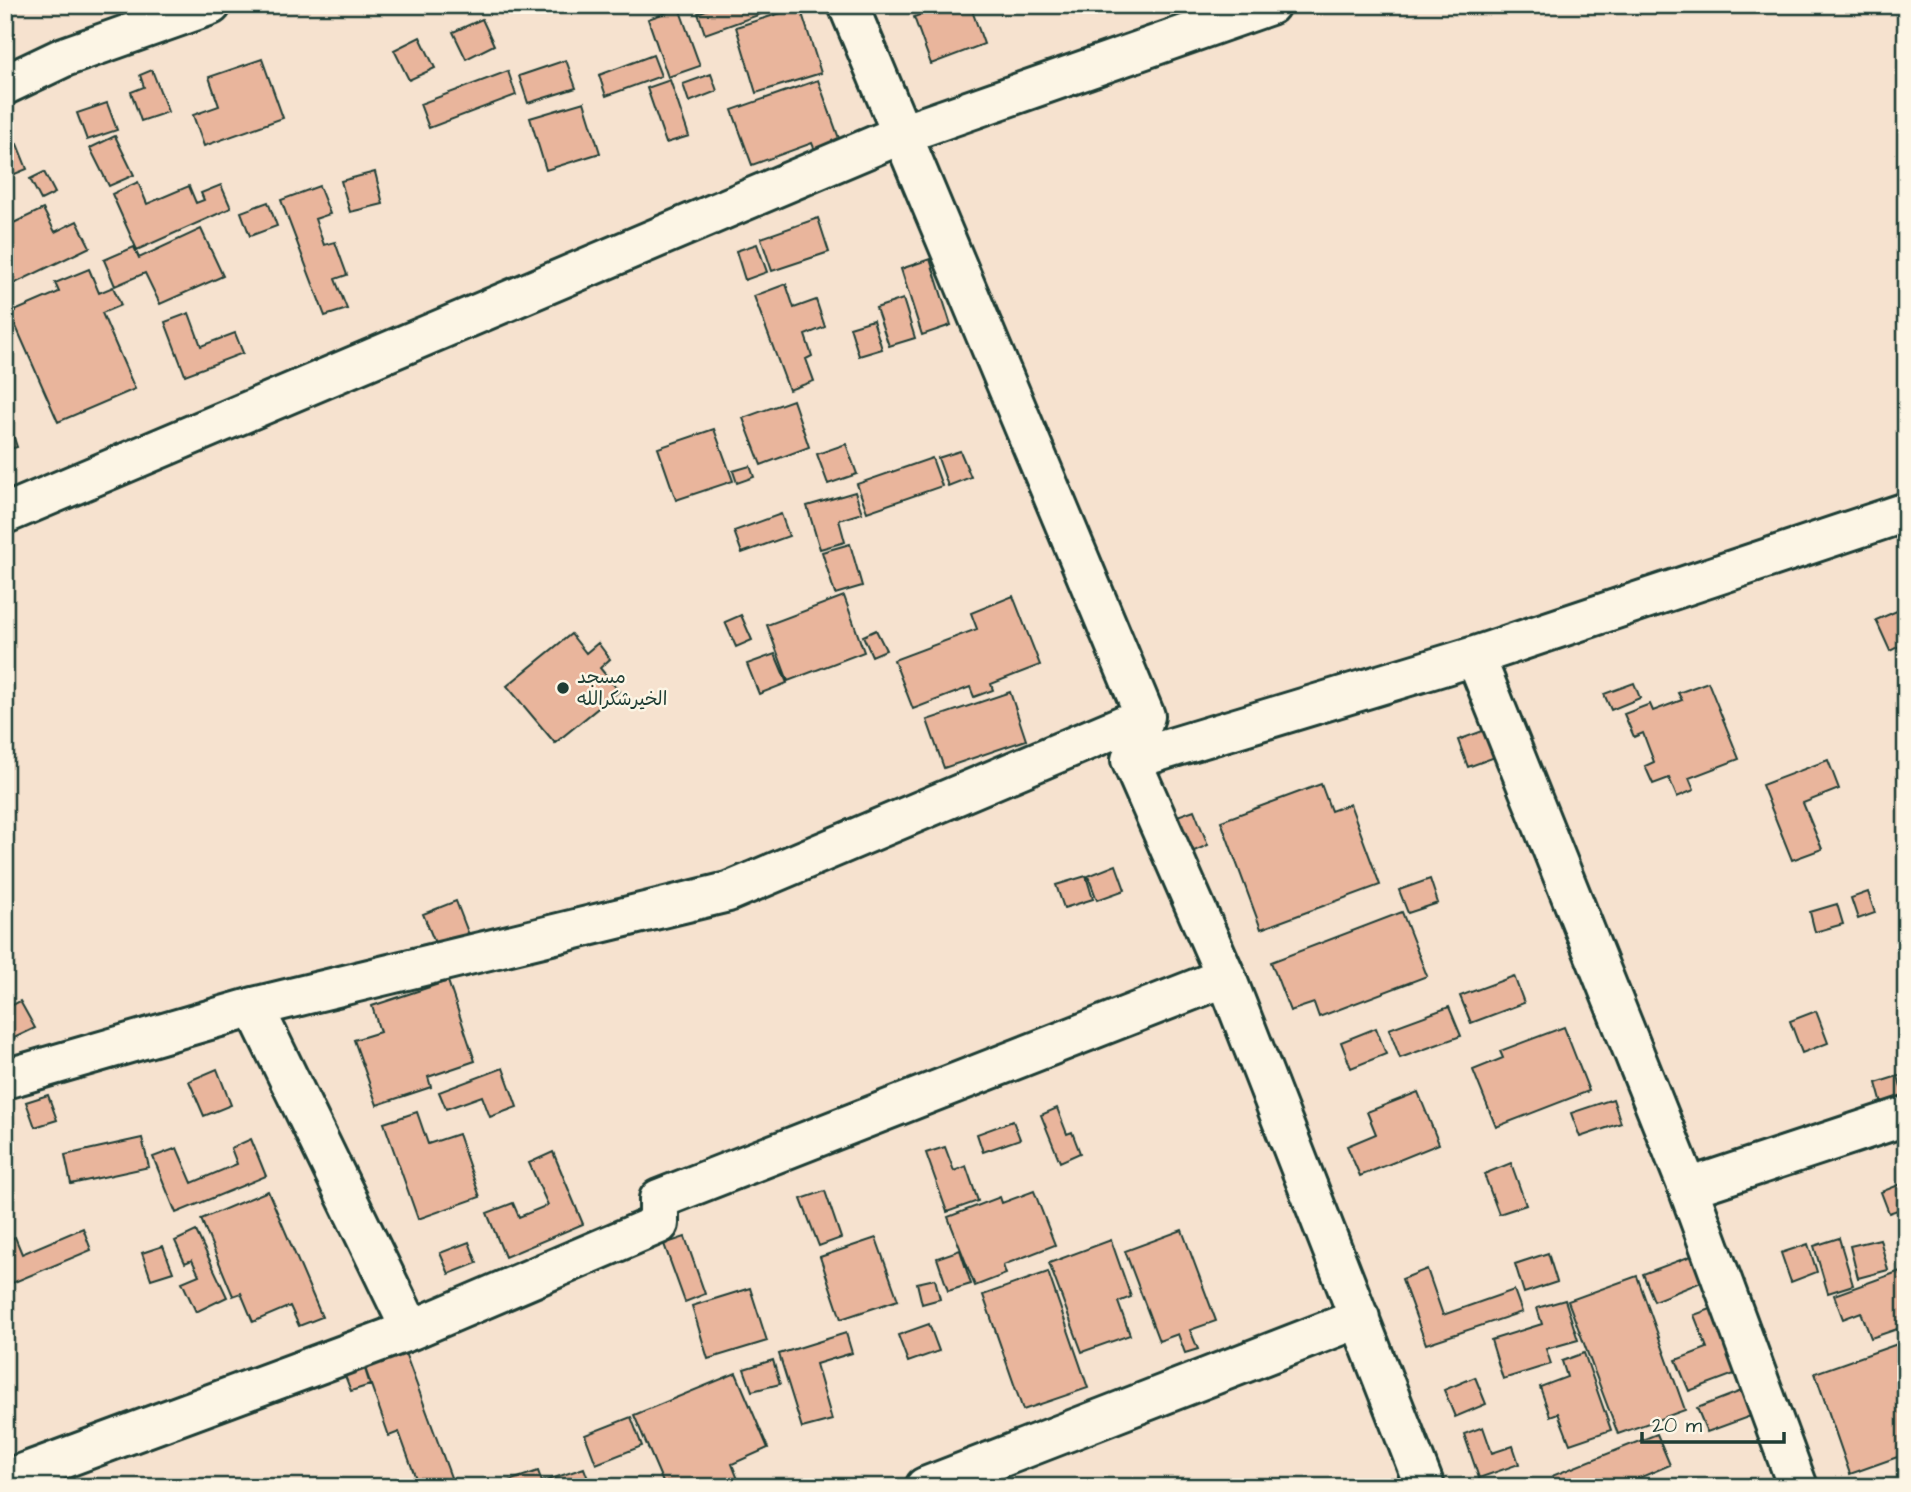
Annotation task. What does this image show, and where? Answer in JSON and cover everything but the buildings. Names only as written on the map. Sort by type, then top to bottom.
[{"type":"street","points":[[5,85],[64,57],[211,5]]},
{"type":"street","points":[[848,5],[1145,716],[1131,760],[1226,978],[1424,1487]]},
{"type":"street","points":[[5,514],[902,134],[1270,5]]},
{"type":"street","points":[[1131,760],[1475,656],[1906,512]]},
{"type":"street","points":[[1475,656],[1688,1188],[1798,1487]]},
{"type":"street","points":[[5,1079],[254,1007],[728,892],[1145,716]]},
{"type":"street","points":[[5,1480],[411,1329],[659,1224],[659,1199],[1226,978]]},
{"type":"street","points":[[254,1007],[411,1329]]},
{"type":"street","points":[[1688,1188],[1906,1116]]},
{"type":"street","points":[[925,1487],[1360,1318]]},
{"type":"place","name":"مسجد الخيرشكرالله","points":[[563,688]]}]
